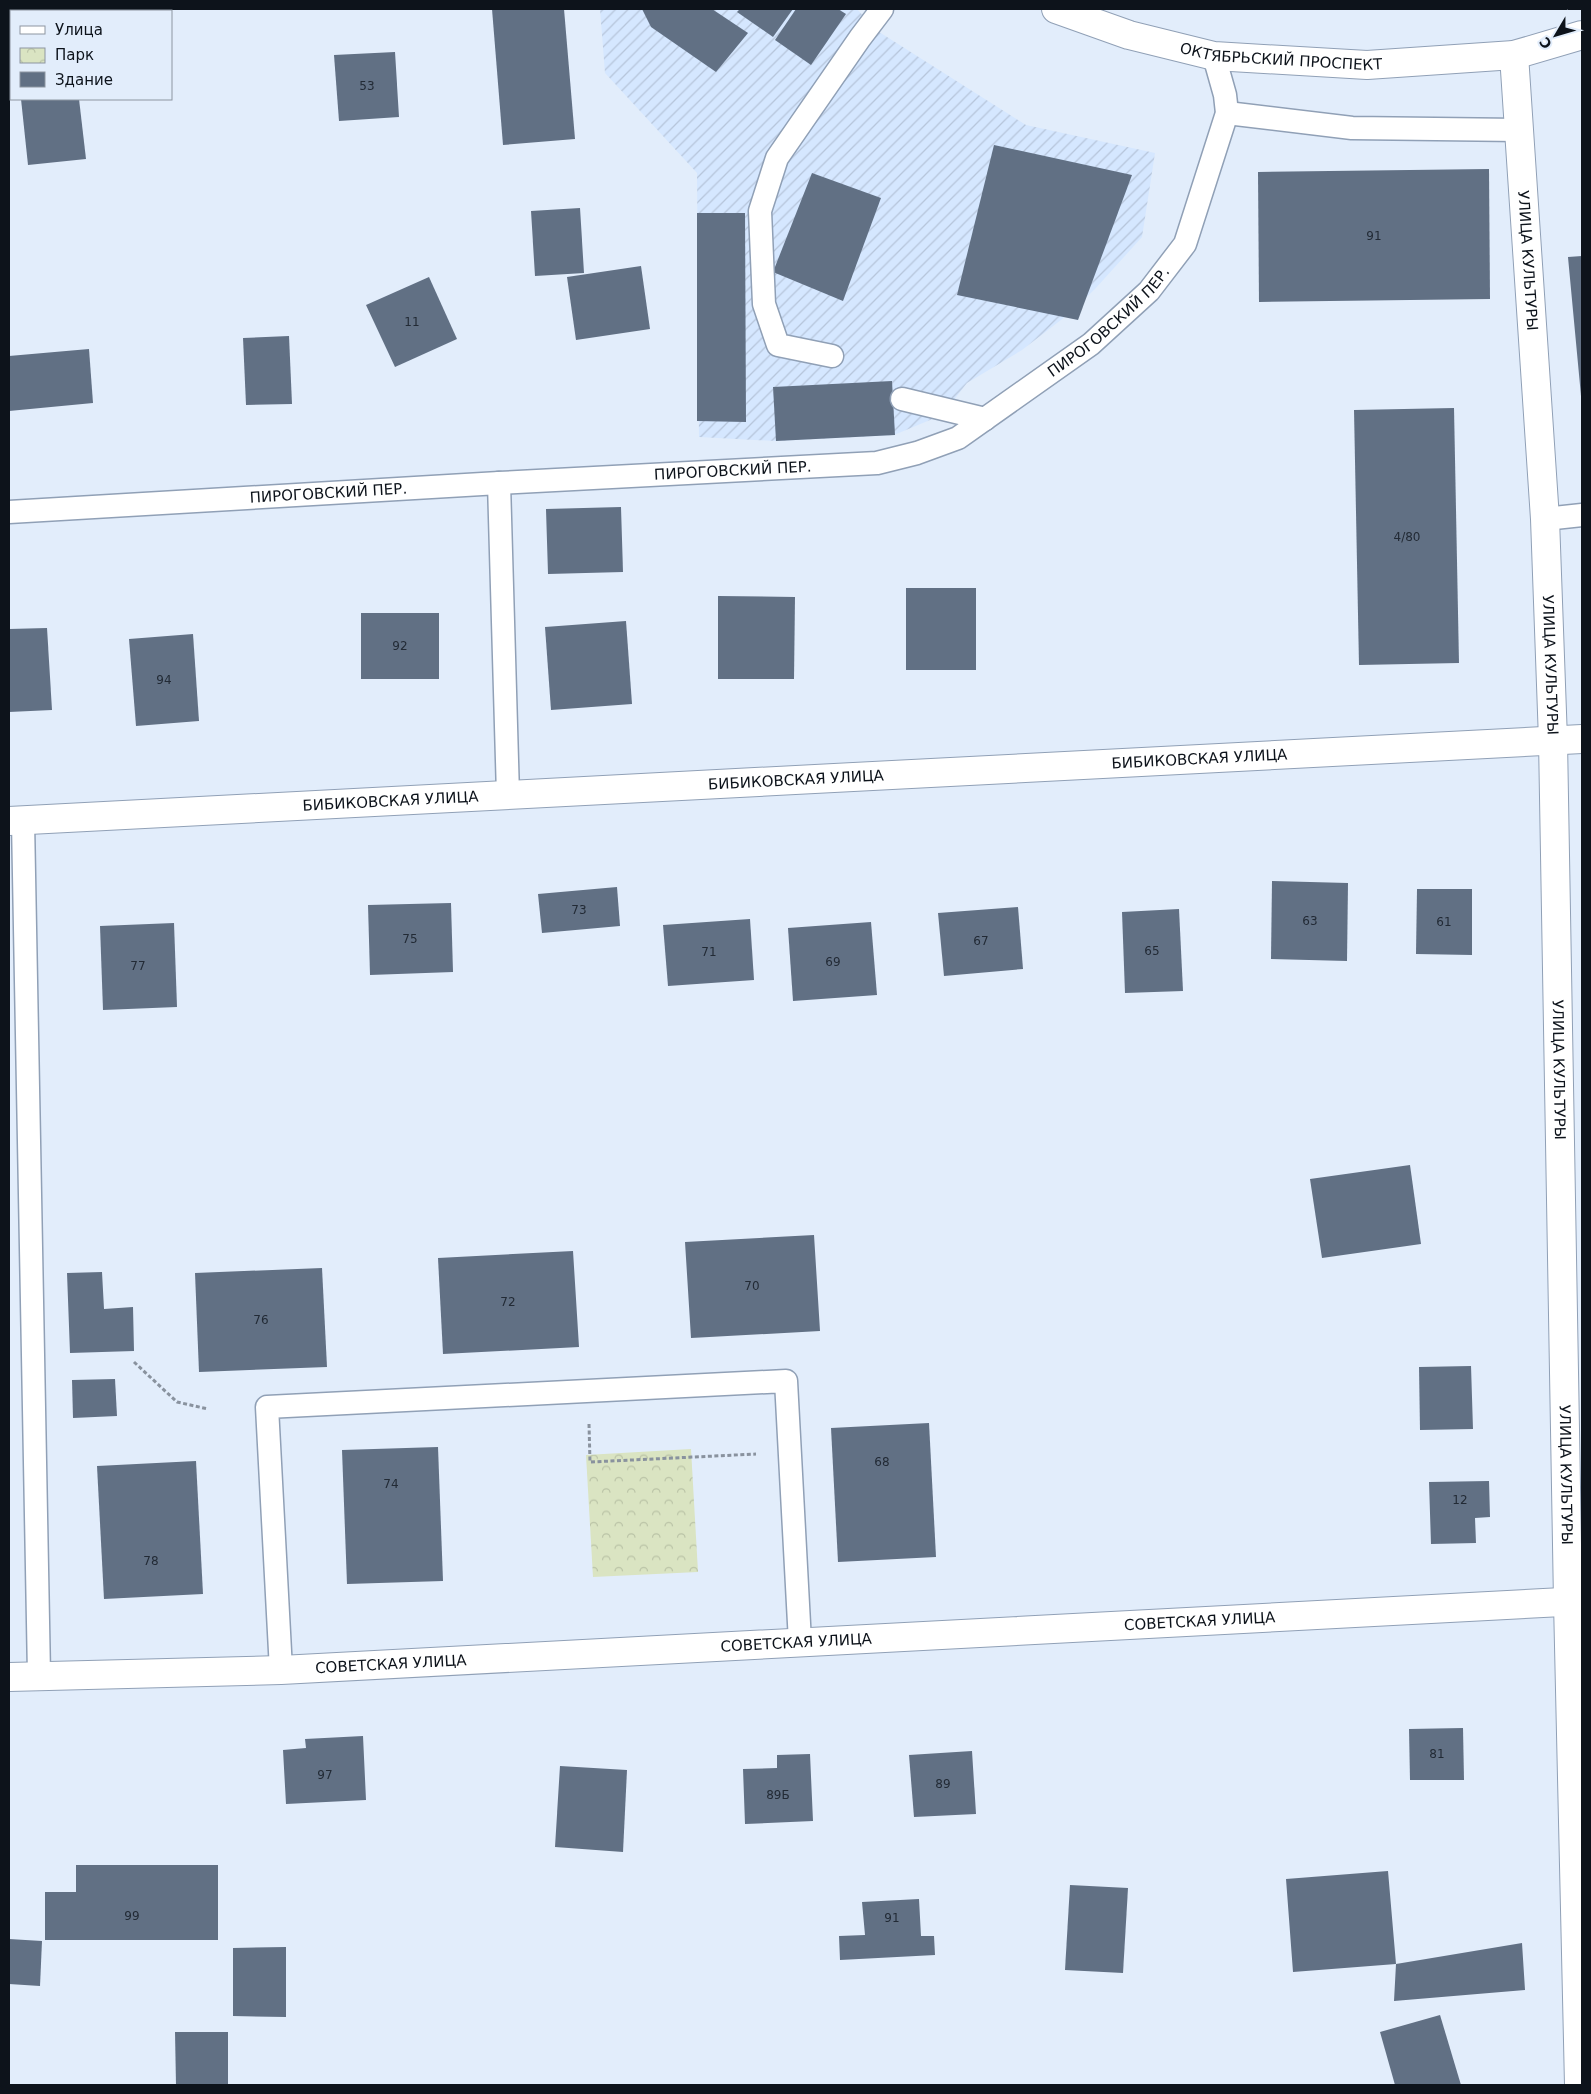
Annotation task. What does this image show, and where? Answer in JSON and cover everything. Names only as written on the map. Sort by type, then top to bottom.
[{"type":"street","name":"ОКТЯБРЬСКИЙ ПРОСПЕКТ","points":[[1056,9],[1129,35],[1214,56],[1367,65],[1514,55],[1582,35]]},
{"type":"street","name":"УЛИЦА КУЛЬТУРЫ","points":[[1514,55],[1546,519],[1575,1601],[1579,2085]]},
{"type":"street","name":"БИБИКОВСКАЯ УЛИЦА","points":[[16,821],[1582,739]]},
{"type":"street","name":"СОВЕТСКАЯ УЛИЦА","points":[[9,1677],[281,1670],[1575,1601]]},
{"type":"lane","points":[[832,356],[778,345],[764,304],[760,211],[777,158],[882,9]]},
{"type":"lane","name":"ПИРОГОВСКИЙ ПЕР.","points":[[9,512],[877,463],[917,453],[958,438],[1091,344],[1149,291],[1185,244],[1227,113],[1225,95],[1214,56]]},
{"type":"lane","points":[[1227,113],[1352,128],[1519,130]]},
{"type":"lane","points":[[902,398],[985,419]]},
{"type":"lane","points":[[499,483],[508,795]]},
{"type":"lane","points":[[1546,519],[1582,515]]},
{"type":"lane","points":[[16,821],[39,1675]]},
{"type":"lane","points":[[281,1670],[267,1407],[295,1405],[786,1381],[800,1642]]},
{"type":"path","points":[[134,1362],[177,1402],[208,1410]]},
{"type":"path","points":[[588,1416],[590,1462],[750,1454]]},
{"type":"shaded area","points":[[600,9],[857,9],[876,30],[1026,125],[1155,153],[1142,237],[1095,289],[1070,313],[1022,350],[967,383],[942,415],[894,435],[776,441],[699,437],[697,173],[605,73]]},
{"type":"green space","points":[[691,1449],[698,1572],[593,1577],[586,1455]]},
{"type":"building","points":[[492,9],[564,9],[575,139],[503,145]]},
{"type":"building","points":[[642,9],[712,9],[748,33],[716,72],[651,27]]},
{"type":"building","points":[[740,9],[793,9],[773,37],[737,12]]},
{"type":"building","points":[[796,9],[838,9],[846,14],[811,65],[775,40]]},
{"type":"building","points":[[395,52],[399,117],[339,121],[334,55]]},
{"type":"building","points":[[21,100],[79,100],[86,159],[28,165]]},
{"type":"building","points":[[994,145],[1132,175],[1078,320],[957,295]]},
{"type":"building","points":[[1489,169],[1490,299],[1259,302],[1258,172]]},
{"type":"building","points":[[812,173],[881,198],[843,301],[773,272]]},
{"type":"building","points":[[580,208],[584,273],[535,276],[531,211]]},
{"type":"building","points":[[697,213],[745,213],[746,422],[697,421]]},
{"type":"building","points":[[1582,256],[1582,396],[1581,396],[1568,257]]},
{"type":"building","points":[[641,266],[650,329],[576,340],[567,277]]},
{"type":"building","points":[[429,277],[457,339],[395,367],[366,305]]},
{"type":"building","points":[[289,336],[292,404],[246,405],[243,338]]},
{"type":"building","points":[[89,349],[93,403],[9,411],[9,356]]},
{"type":"building","points":[[892,381],[895,435],[776,441],[773,387]]},
{"type":"building","points":[[1454,408],[1459,663],[1359,665],[1354,410]]},
{"type":"building","points":[[621,507],[623,572],[548,574],[546,509]]},
{"type":"building","points":[[906,588],[976,588],[976,670],[906,670]]},
{"type":"building","points":[[718,596],[795,597],[794,679],[718,679]]},
{"type":"building","points":[[361,613],[439,613],[439,679],[361,679]]},
{"type":"building","points":[[626,621],[632,704],[551,710],[545,627]]},
{"type":"building","points":[[47,628],[52,710],[9,712],[9,629]]},
{"type":"building","points":[[193,634],[199,721],[136,726],[129,639]]},
{"type":"building","points":[[1272,881],[1348,883],[1347,961],[1271,959]]},
{"type":"building","points":[[617,887],[620,926],[542,933],[538,894]]},
{"type":"building","points":[[1417,889],[1472,889],[1472,955],[1416,954]]},
{"type":"building","points":[[451,903],[453,972],[370,975],[368,905]]},
{"type":"building","points":[[1018,907],[1023,969],[944,976],[938,913]]},
{"type":"building","points":[[1179,909],[1183,991],[1125,993],[1122,912]]},
{"type":"building","points":[[750,919],[754,980],[668,986],[663,925]]},
{"type":"building","points":[[871,922],[877,995],[793,1001],[788,928]]},
{"type":"building","points":[[174,923],[177,1007],[103,1010],[100,926]]},
{"type":"building","points":[[1410,1165],[1421,1244],[1322,1258],[1310,1179]]},
{"type":"building","points":[[814,1235],[820,1331],[691,1338],[685,1242]]},
{"type":"building","points":[[573,1251],[579,1347],[443,1354],[438,1258]]},
{"type":"building","points":[[322,1268],[327,1367],[199,1372],[195,1273]]},
{"type":"building","points":[[102,1272],[104,1309],[133,1307],[134,1351],[70,1353],[67,1273]]},
{"type":"building","points":[[1471,1366],[1473,1429],[1420,1430],[1419,1367]]},
{"type":"building","points":[[115,1379],[117,1416],[73,1418],[72,1380]]},
{"type":"building","points":[[929,1423],[936,1557],[838,1562],[831,1428]]},
{"type":"building","points":[[438,1447],[443,1581],[347,1584],[342,1450]]},
{"type":"building","points":[[196,1461],[203,1594],[104,1599],[97,1466]]},
{"type":"building","points":[[1489,1481],[1490,1517],[1475,1518],[1476,1543],[1431,1544],[1429,1482]]},
{"type":"building","points":[[1463,1728],[1464,1780],[1410,1780],[1409,1729]]},
{"type":"building","points":[[363,1736],[366,1800],[286,1804],[283,1750],[306,1748],[305,1739]]},
{"type":"building","points":[[972,1751],[976,1814],[914,1817],[909,1755]]},
{"type":"building","points":[[810,1754],[813,1821],[745,1824],[743,1769],[777,1768],[777,1755]]},
{"type":"building","points":[[560,1766],[627,1770],[623,1852],[555,1847]]},
{"type":"building","points":[[76,1865],[218,1865],[218,1940],[45,1940],[45,1892],[76,1892]]},
{"type":"building","points":[[1388,1871],[1396,1964],[1293,1972],[1286,1879]]},
{"type":"building","points":[[1070,1885],[1128,1888],[1123,1973],[1065,1970]]},
{"type":"building","points":[[919,1899],[921,1936],[934,1936],[935,1955],[840,1960],[839,1936],[865,1935],[862,1902]]},
{"type":"building","points":[[9,1939],[42,1941],[40,1986],[9,1984]]},
{"type":"building","points":[[1522,1943],[1525,1990],[1394,2001],[1396,1964]]},
{"type":"building","points":[[286,1947],[286,2017],[233,2016],[233,1948]]},
{"type":"building","points":[[1440,2015],[1461,2085],[1395,2085],[1380,2032]]},
{"type":"building","points":[[175,2032],[228,2032],[228,2085],[176,2085]]}]
